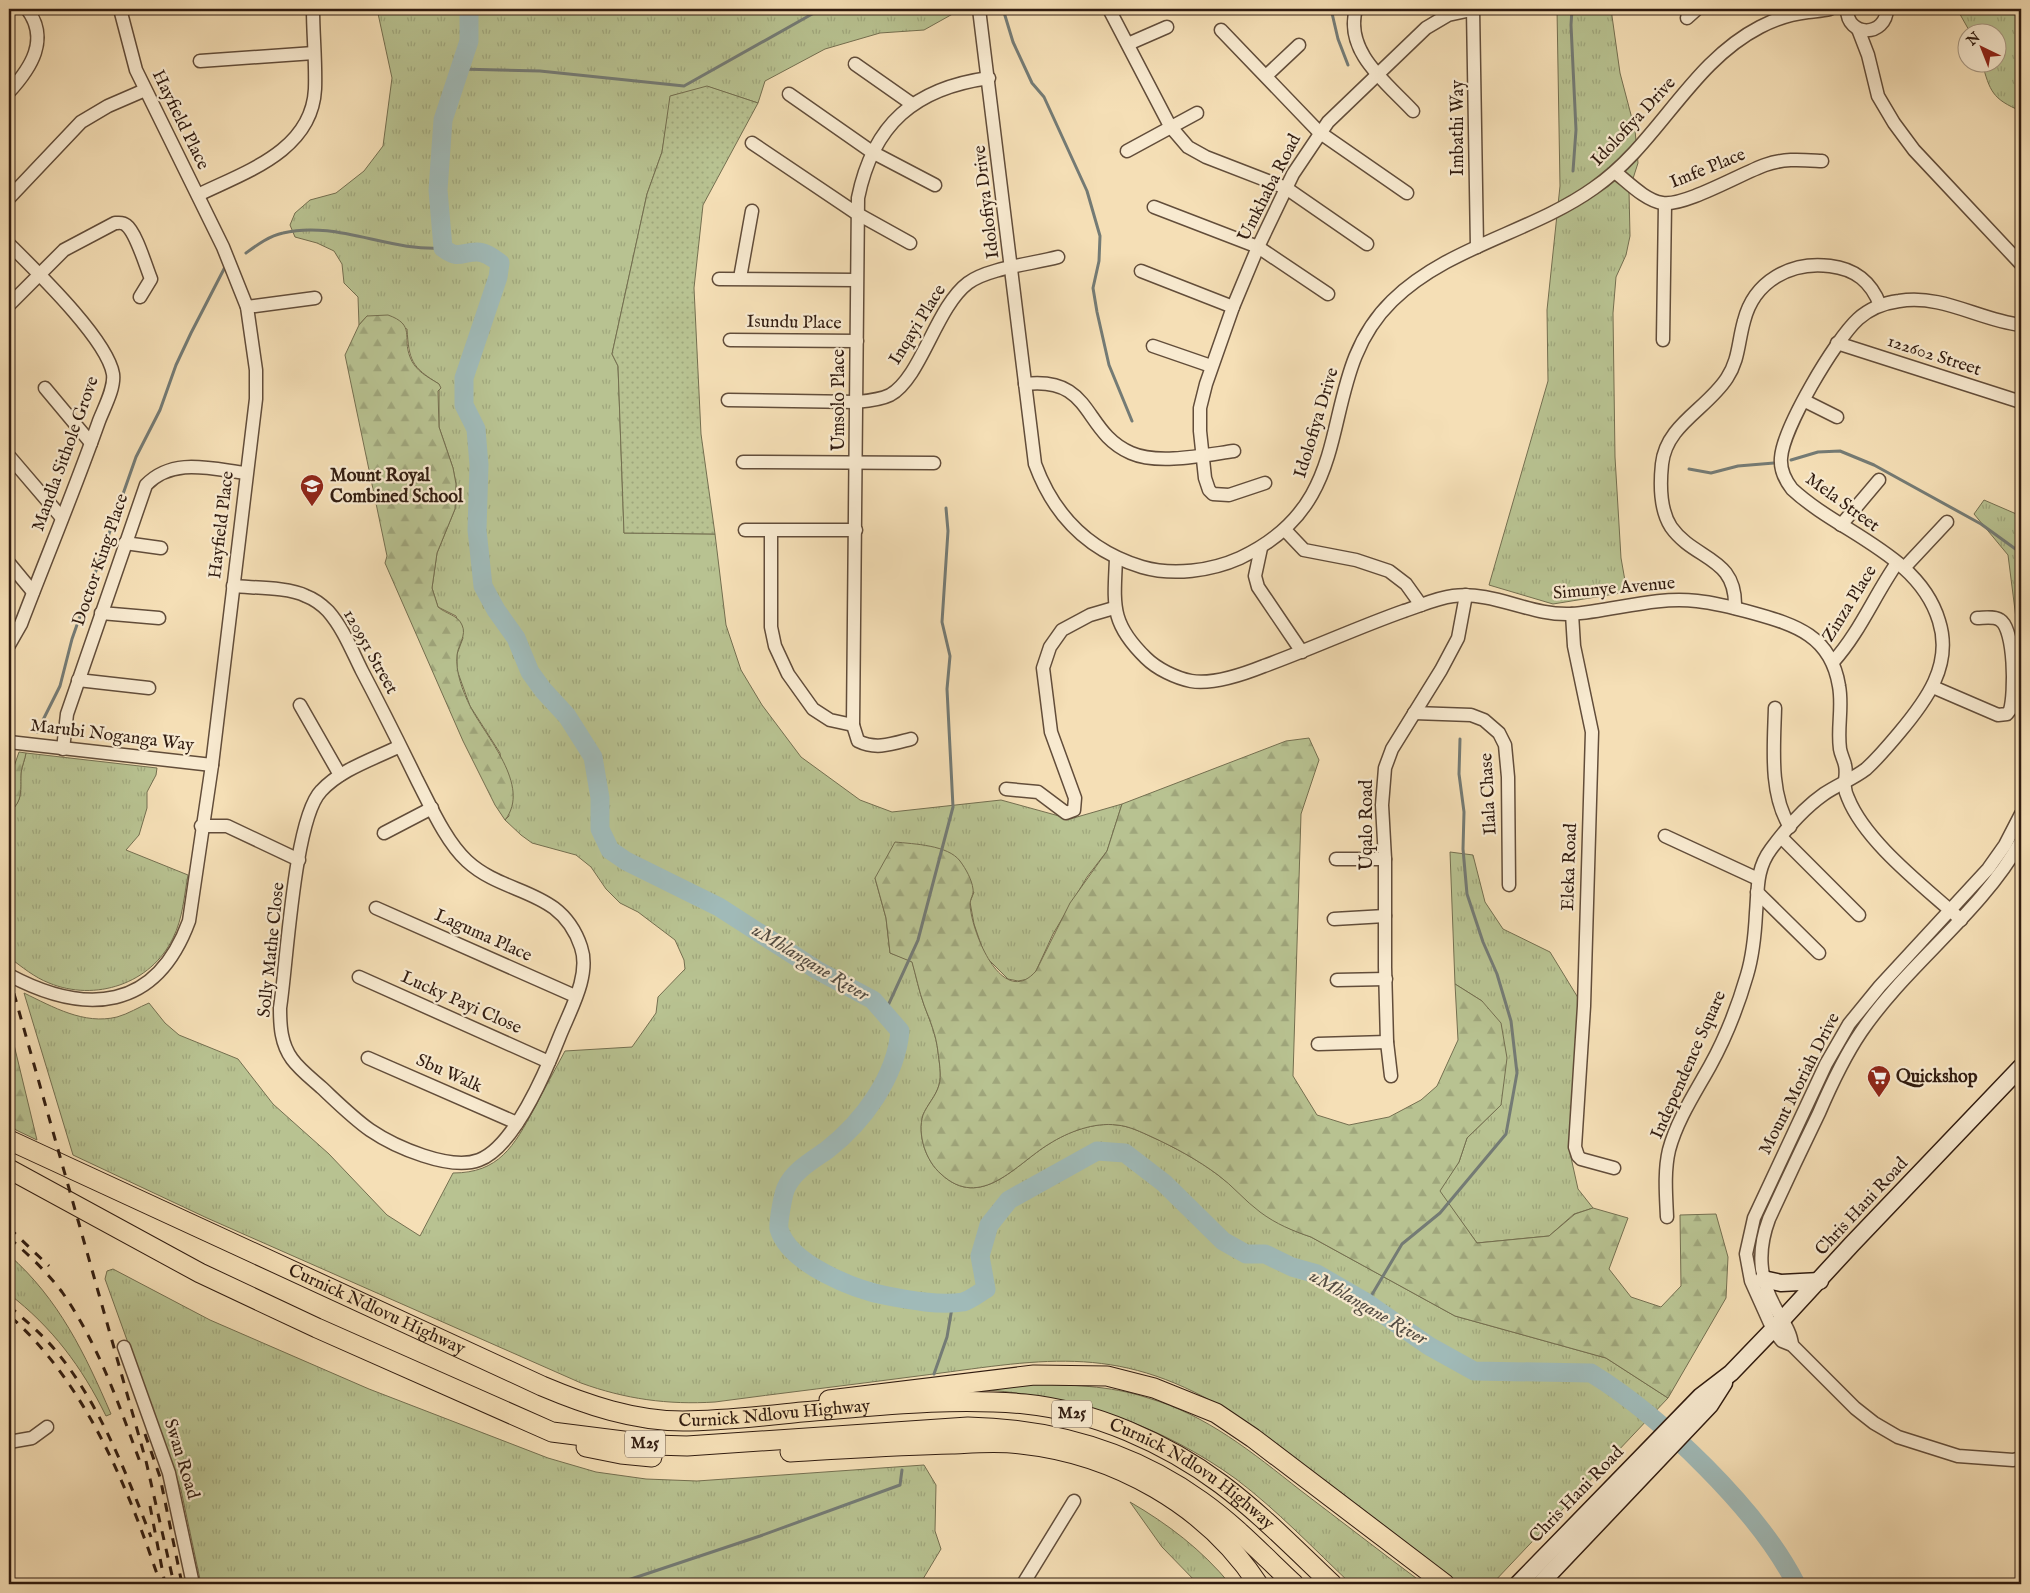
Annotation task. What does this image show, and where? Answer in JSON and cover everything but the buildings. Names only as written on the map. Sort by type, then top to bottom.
[{"type":"main road","name":"Chris Hani Road","points":[[1518,1584],[1555,1558],[1820,1281],[1852,1244],[2021,1067]]},
{"type":"main road","name":"Curnick Ndlovu Highway","points":[[9,1140],[533,1382],[586,1404],[622,1414],[681,1421],[928,1402],[988,1402],[1027,1404],[1096,1420],[1162,1448],[1220,1484],[1250,1508],[1332,1584]]},
{"type":"main road","name":"Curnick Ndlovu Highway","points":[[9,1169],[200,1273],[317,1328],[552,1432],[655,1445],[679,1446],[968,1427],[1004,1428],[1045,1433],[1109,1452],[1146,1468],[1175,1484],[1227,1522],[1294,1584]]},
{"type":"main road","points":[[1763,1279],[1781,1283],[1820,1281]]},
{"type":"main road","points":[[759,1416],[845,1396],[1008,1376],[1086,1374],[1107,1376],[1132,1382],[1175,1395],[1216,1413],[1445,1584]]},
{"type":"main road","points":[[552,1432],[575,1444],[621,1454],[653,1457],[713,1457],[880,1446],[995,1442],[1021,1444],[1065,1453],[1120,1471],[1170,1498],[1197,1517],[1226,1542],[1258,1584]]},
{"type":"main road","name":"Chris Hani Road","points":[[1540,1584],[1555,1558]]},
{"type":"street","points":[[9,92],[33,62],[37,47],[38,36],[34,20],[27,9]]},
{"type":"street","name":"Hayfield Place","points":[[9,975],[47,993],[76,1000],[118,996],[135,990],[149,982],[174,954],[189,921],[201,826],[212,765],[256,386],[253,340],[247,307],[223,247],[145,90],[131,54],[120,9]]},
{"type":"street","points":[[198,195],[272,158],[302,130],[312,106],[315,90],[312,9]]},
{"type":"street","name":"Idolofiya Drive","points":[[980,9],[1035,464],[1043,486],[1052,501],[1076,530],[1116,558],[1147,568],[1190,570],[1230,563],[1261,548],[1285,530],[1313,495],[1324,471],[1356,354],[1370,329],[1390,303],[1415,280],[1477,247],[1572,202],[1615,172],[1707,68],[1744,36],[1784,17],[1827,10],[1851,20]]},
{"type":"street","points":[[1109,9],[1170,126],[1181,140],[1196,153],[1286,188],[1367,244]]},
{"type":"street","points":[[1356,9],[1354,26],[1357,45],[1362,56],[1413,111]]},
{"type":"street","name":"Umkhaba Road","points":[[1266,483],[1229,495],[1213,494],[1207,486],[1202,455],[1200,408],[1211,366],[1258,247],[1286,188],[1320,132],[1377,73],[1436,20],[1475,9]]},
{"type":"street","name":"Imbathi Way","points":[[1475,9],[1477,247]]},
{"type":"street","points":[[1687,18],[1697,9]]},
{"type":"street","points":[[1868,55],[1876,30],[1884,21],[1887,9]]},
{"type":"street","points":[[1851,20],[1864,31],[1876,30]]},
{"type":"street","points":[[1851,20],[1868,55],[1878,96],[1894,123],[1914,150],[2021,264]]},
{"type":"street","points":[[1128,44],[1167,27]]},
{"type":"street","points":[[1221,30],[1320,132],[1407,193]]},
{"type":"street","points":[[1266,76],[1299,45]]},
{"type":"street","points":[[200,61],[314,53]]},
{"type":"street","points":[[855,64],[912,104]]},
{"type":"street","name":"Umsolo Place","points":[[853,726],[857,464],[856,213],[861,184],[872,152],[894,120],[912,104],[944,87],[989,78]]},
{"type":"street","points":[[9,198],[81,122],[101,110],[145,90]]},
{"type":"street","points":[[789,94],[872,152],[934,185]]},
{"type":"street","points":[[1127,151],[1197,113]]},
{"type":"street","points":[[752,143],[856,213],[910,243]]},
{"type":"street","name":"Imfe Place","points":[[1615,172],[1648,197],[1665,204],[1695,196],[1772,163],[1792,160],[1822,161]]},
{"type":"street","points":[[1663,340],[1665,204]]},
{"type":"street","points":[[1154,207],[1258,247],[1328,294]]},
{"type":"street","points":[[740,278],[752,211]]},
{"type":"street","points":[[9,306],[38,274],[64,250],[115,223],[128,225],[152,279],[140,297]]},
{"type":"street","name":"Mandla Sithole Grove","points":[[9,244],[60,296],[99,345],[108,357],[113,376],[92,443],[21,624],[9,645]]},
{"type":"street","name":"Inqayi Place","points":[[728,400],[856,402],[872,401],[890,395],[904,382],[950,303],[966,284],[988,273],[1058,258]]},
{"type":"street","points":[[1735,608],[1735,593],[1728,575],[1670,526],[1666,515],[1661,483],[1662,464],[1668,442],[1675,432],[1725,381],[1735,364],[1744,320],[1752,300],[1766,282],[1793,268],[1809,265],[1834,267],[1862,276],[1870,284],[1880,305]]},
{"type":"street","points":[[1141,271],[1233,307]]},
{"type":"street","points":[[719,279],[856,280]]},
{"type":"street","points":[[247,307],[315,298]]},
{"type":"street","name":"Mela Street","points":[[1843,785],[1878,758],[1920,707],[1933,687],[1941,661],[1942,633],[1940,621],[1928,594],[1900,565],[1800,496],[1788,484],[1782,472],[1781,456],[1785,440],[1837,343],[1859,318],[1880,305],[1915,299],[1934,300],[2021,325]]},
{"type":"street","name":"Isundu Place","points":[[730,340],[857,341]]},
{"type":"street","name":"122602 Street","points":[[1837,343],[2021,402]]},
{"type":"street","points":[[1152,346],[1211,366]]},
{"type":"street","points":[[1025,384],[1051,383],[1069,390],[1079,398],[1111,440],[1133,454],[1157,459],[1234,451]]},
{"type":"street","points":[[45,388],[92,443]]},
{"type":"street","points":[[1805,400],[1837,417]]},
{"type":"street","points":[[9,456],[62,518]]},
{"type":"street","points":[[743,462],[934,463]]},
{"type":"street","name":"Doctor King Place","points":[[63,750],[67,714],[143,492],[155,476],[183,466],[246,473]]},
{"type":"street","points":[[1841,525],[1879,480]]},
{"type":"street","name":"Zinza Place","points":[[1833,662],[1860,628],[1884,580],[1947,522]]},
{"type":"street","points":[[745,530],[771,532],[856,530]]},
{"type":"street","points":[[1285,530],[1304,550],[1349,558],[1389,571],[1406,584],[1421,605]]},
{"type":"street","points":[[771,532],[771,626],[775,646],[788,674],[812,709],[830,720],[853,726],[858,741],[886,746],[911,739]]},
{"type":"street","points":[[125,543],[161,548]]},
{"type":"street","points":[[1261,548],[1255,576],[1258,587],[1302,652]]},
{"type":"street","name":"Simunye Avenue","points":[[1116,558],[1114,608],[1122,630],[1132,645],[1151,663],[1173,675],[1193,682],[1237,676],[1421,605],[1439,599],[1466,595],[1479,594],[1499,598],[1515,605],[1547,613],[1572,614],[1673,599],[1698,601],[1735,608],[1797,627],[1822,646],[1833,662],[1840,689],[1840,750],[1846,768],[1843,785],[1855,814],[1867,830],[1906,871],[1961,920]]},
{"type":"street","points":[[9,563],[33,592]]},
{"type":"street","name":"120951 Street","points":[[233,586],[300,594],[326,610],[347,641],[400,746]]},
{"type":"street","name":"Uqalo Road","points":[[1391,1076],[1387,1042],[1385,859],[1382,795],[1384,768],[1392,749],[1458,638],[1466,595]]},
{"type":"street","points":[[1006,789],[1038,792],[1066,813],[1074,810],[1075,798],[1051,732],[1043,668],[1050,647],[1062,630],[1090,615],[1114,608]]},
{"type":"street","points":[[101,612],[159,618]]},
{"type":"street","name":"Eleka Road","points":[[1572,614],[1574,646],[1592,732],[1584,996],[1578,1122],[1574,1147],[1578,1156],[1588,1162],[1614,1168]]},
{"type":"street","points":[[1933,687],[1998,715],[2007,714],[2010,710],[2011,652],[2007,627],[1995,618],[1977,618]]},
{"type":"street","points":[[78,680],[149,688]]},
{"type":"street","points":[[300,705],[340,775]]},
{"type":"street","points":[[1775,708],[1776,781],[1786,832],[1859,915]]},
{"type":"street","name":"Ilala Chase","points":[[1414,713],[1471,715],[1484,720],[1499,733],[1505,745],[1508,777],[1509,885]]},
{"type":"street","name":"Marubi Noganga Way","points":[[9,742],[63,750],[212,765]]},
{"type":"street","name":"Solly Mathe Close","points":[[400,746],[432,808],[465,859],[480,871],[550,904],[570,922],[583,954],[582,972],[575,996],[550,1062],[516,1123],[498,1149],[478,1160],[453,1164],[437,1161],[372,1132],[355,1119],[291,1058],[282,1034],[280,1020],[299,860],[304,827],[312,804],[321,791],[340,775],[400,746]]},
{"type":"street","name":"Independence Square","points":[[1667,1217],[1666,1180],[1669,1150],[1681,1120],[1711,1065],[1738,1004],[1748,973],[1754,938],[1757,886],[1765,858],[1786,832],[1824,794],[1843,785]]},
{"type":"street","points":[[384,833],[432,808]]},
{"type":"street","name":"Mount Moriah Drive","points":[[1778,1325],[1751,1281],[1747,1267],[1748,1239],[1754,1218],[1826,1064],[1849,1024],[1880,986],[1988,869],[2005,845],[2021,814]]},
{"type":"street","points":[[201,826],[227,826],[299,860]]},
{"type":"street","points":[[1665,836],[1757,886],[1819,953]]},
{"type":"street","name":"Mount Moriah Drive","points":[[1778,1325],[1763,1279],[1760,1250],[1766,1227],[1846,1056],[1871,1019],[1999,876],[2021,841]]},
{"type":"street","points":[[1336,859],[1385,859]]},
{"type":"street","name":"Laguma Place","points":[[376,908],[575,996]]},
{"type":"street","points":[[1334,919],[1385,916]]},
{"type":"street","name":"Lucky Payi Close","points":[[359,977],[550,1062]]},
{"type":"street","points":[[1336,980],[1386,979]]},
{"type":"street","points":[[1318,1044],[1387,1042]]},
{"type":"street","name":"Sbu Walk","points":[[368,1058],[516,1123]]},
{"type":"street","points":[[1778,1325],[1792,1345],[1855,1408],[1874,1423],[1898,1437],[1958,1456],[2013,1460],[2021,1458]]},
{"type":"street","name":"Swan Road","points":[[124,1347],[169,1473],[193,1584]]},
{"type":"street","points":[[9,1442],[32,1438],[47,1427]]},
{"type":"street","points":[[1026,1583],[1074,1502]]},
{"type":"green space","points":[[377,9],[969,9],[958,11],[924,30],[880,33],[825,49],[765,81],[758,103],[709,87],[671,96],[662,152],[647,194],[612,354],[618,366],[624,533],[715,534],[726,625],[741,670],[762,705],[801,757],[860,800],[892,812],[1001,800],[1070,819],[1122,804],[1107,851],[1087,877],[1053,934],[1036,971],[1029,979],[1018,981],[1008,979],[985,956],[974,924],[970,902],[974,892],[875,878],[886,918],[890,953],[912,961],[922,1000],[936,1039],[940,1081],[936,1093],[923,1115],[921,1131],[927,1155],[941,1174],[956,1184],[970,1188],[984,1186],[998,1180],[1049,1144],[1072,1132],[1108,1124],[1130,1128],[1169,1145],[1202,1164],[1282,1225],[1311,1237],[1455,1316],[1606,1358],[1668,1398],[1493,1583],[1459,1584],[1225,1409],[1185,1387],[1147,1373],[1110,1365],[1074,1361],[1038,1362],[1001,1365],[715,1402],[680,1403],[630,1397],[581,1383],[207,1218],[73,1155],[24,993],[69,1013],[93,1019],[117,1017],[149,1003],[165,1023],[179,1035],[238,1059],[273,1104],[329,1154],[387,1215],[420,1236],[453,1173],[469,1172],[494,1163],[512,1146],[565,1051],[632,1047],[656,1013],[658,997],[685,969],[684,960],[675,940],[638,912],[620,903],[606,889],[591,867],[576,855],[532,843],[505,820],[509,816],[500,753],[470,706],[457,670],[457,654],[463,638],[456,616],[438,607],[432,588],[437,553],[455,509],[456,484],[453,468],[439,427],[439,384],[422,373],[413,362],[407,329],[367,316],[359,325],[358,297],[344,283],[342,264],[334,251],[317,243],[295,237],[290,225],[295,213],[310,200],[336,193],[364,171],[383,146],[392,78]]},
{"type":"green space","points":[[1557,9],[1611,9],[1620,73],[1635,130],[1638,163],[1629,191],[1630,236],[1626,255],[1616,277],[1613,313],[1615,457],[1621,558],[1627,592],[1553,604],[1489,585],[1548,381],[1547,310],[1560,186]]},
{"type":"green space","points":[[1957,9],[2021,9],[2021,111],[1998,98],[1990,87],[1985,72],[2008,72],[2008,22],[1964,22]]},
{"type":"green space","points":[[707,86],[758,103],[703,205],[694,288],[701,434],[715,534],[624,533],[618,366],[612,354],[647,194],[662,152],[670,96]]},
{"type":"green space","points":[[388,315],[397,319],[405,327],[408,350],[412,362],[422,373],[439,384],[441,388],[438,391],[439,427],[453,468],[456,484],[455,509],[437,553],[432,588],[438,607],[458,619],[463,629],[463,636],[457,655],[458,674],[462,688],[470,706],[495,746],[510,777],[513,792],[512,807],[505,820],[495,805],[463,741],[385,563],[387,556],[345,355],[359,325],[367,316]]},
{"type":"green space","points":[[1984,500],[2021,516],[2021,740],[2016,734],[2020,713],[2018,634],[2008,555],[1974,514]]},
{"type":"green space","points":[[1309,738],[1319,760],[1301,814],[1293,1076],[1317,1115],[1349,1125],[1389,1117],[1421,1100],[1437,1086],[1458,1040],[1455,984],[1482,1001],[1501,1023],[1507,1058],[1501,1105],[1467,1138],[1459,1162],[1440,1191],[1477,1243],[1549,1236],[1575,1214],[1593,1208],[1628,1218],[1609,1269],[1631,1297],[1661,1307],[1681,1286],[1680,1215],[1716,1214],[1728,1257],[1726,1298],[1668,1398],[1606,1358],[1455,1316],[1311,1237],[1291,1230],[1272,1220],[1202,1164],[1169,1145],[1130,1128],[1108,1124],[1073,1132],[1049,1144],[998,1180],[984,1186],[970,1188],[956,1184],[941,1174],[927,1155],[922,1139],[921,1123],[940,1081],[937,1045],[912,962],[890,953],[886,918],[875,878],[895,842],[939,848],[955,856],[960,861],[972,886],[973,893],[970,904],[982,947],[1000,974],[1011,981],[1023,980],[1036,971],[1070,903],[1107,851],[1122,804],[1286,741]]},
{"type":"green space","points":[[19,752],[26,753],[21,773],[20,794],[17,804],[9,812],[9,781]]},
{"type":"green space","points":[[26,753],[157,768],[156,775],[147,792],[147,808],[139,835],[126,850],[188,875],[184,899],[173,938],[163,954],[151,967],[120,985],[103,989],[67,988],[38,978],[10,958],[9,812],[14,808],[19,799],[21,773]]},
{"type":"green space","points":[[1450,852],[1473,855],[1485,902],[1503,929],[1550,952],[1580,1001],[1570,1153],[1578,1189],[1593,1208],[1574,1214],[1549,1236],[1477,1243],[1439,1191],[1459,1162],[1467,1138],[1501,1105],[1482,1001],[1455,984]]},
{"type":"green space","points":[[9,1024],[37,1140],[16,1130],[9,1122]]},
{"type":"green space","points":[[9,1255],[42,1290],[69,1329],[91,1370],[111,1414],[106,1416],[87,1381],[65,1349],[39,1320],[9,1294]]},
{"type":"green space","points":[[113,1269],[210,1320],[369,1389],[548,1458],[596,1472],[646,1479],[697,1481],[924,1465],[936,1485],[935,1531],[941,1549],[920,1584],[201,1584],[181,1490],[105,1279],[107,1271]]},
{"type":"green space","points":[[1028,1384],[1089,1386],[1119,1390],[1170,1405],[1190,1414],[1247,1449],[1424,1584],[1351,1584],[1281,1517],[1236,1479],[1208,1460],[1149,1429],[1087,1407],[1054,1399],[988,1390]]},
{"type":"green space","points":[[1130,1502],[1158,1519],[1184,1539],[1208,1560],[1230,1584],[1198,1584],[1162,1547]]},
{"type":"waterway","name":"uMhlangane River","points":[[469,9],[469,41],[443,120],[438,190],[443,248],[457,255],[472,252],[483,253],[500,263],[498,277],[464,378],[464,405],[476,429],[479,465],[477,530],[483,586],[496,610],[516,638],[530,672],[543,690],[567,716],[593,757],[600,798],[600,829],[610,850],[626,861],[719,907],[817,970],[873,1000],[900,1031],[892,1065],[876,1097],[865,1112],[840,1139],[804,1166],[789,1182],[783,1196],[779,1226],[785,1242],[809,1264],[858,1288],[915,1301],[935,1303],[963,1302],[986,1289],[980,1256],[989,1225],[1009,1200],[1097,1151],[1125,1153],[1164,1183],[1223,1241],[1246,1254],[1265,1254],[1292,1267],[1317,1274],[1367,1303],[1429,1346],[1474,1371],[1591,1373],[1647,1414],[1706,1467],[1758,1526],[1796,1584]]},
{"type":"waterway","points":[[459,69],[540,71],[684,86],[821,9]]},
{"type":"waterway","points":[[1003,9],[1013,42],[1032,83],[1044,97],[1087,191],[1100,236],[1099,261],[1093,288],[1097,312],[1109,365],[1132,421]]},
{"type":"waterway","points":[[1331,9],[1338,39],[1348,65]]},
{"type":"waterway","points":[[1572,9],[1571,25],[1576,130],[1573,171]]},
{"type":"waterway","points":[[246,253],[273,236],[303,230],[343,233],[403,246],[443,248]]},
{"type":"waterway","points":[[37,732],[60,686],[72,639],[136,457],[160,410],[176,365],[225,267]]},
{"type":"waterway","points":[[1791,460],[1818,452],[1840,451],[1874,465],[1981,524],[2021,553]]},
{"type":"waterway","points":[[1689,469],[1711,473],[1738,466],[1774,463]]},
{"type":"waterway","points":[[885,1012],[918,940],[953,807],[947,689],[950,656],[942,622],[948,531],[946,508]]},
{"type":"waterway","points":[[1367,1303],[1402,1244],[1440,1213],[1506,1134],[1517,1073],[1511,1021],[1497,974],[1483,942],[1467,894],[1463,849],[1464,812],[1459,774],[1460,739]]},
{"type":"waterway","points":[[934,1374],[947,1337],[953,1302]]},
{"type":"waterway","points":[[616,1584],[760,1536],[900,1485],[902,1470]]},
{"type":"railway","points":[[9,976],[146,1461],[174,1584]]},
{"type":"railway","points":[[9,1228],[49,1266]]},
{"type":"railway","points":[[9,1238],[50,1277],[75,1312],[107,1375],[140,1462]]},
{"type":"railway","points":[[9,1306],[51,1345],[86,1393],[111,1440],[151,1537]]},
{"type":"railway","points":[[11,1317],[37,1343],[61,1373],[101,1437],[132,1507],[158,1577]]},
{"type":"railway","points":[[145,1434],[160,1477],[182,1584]]},
{"type":"railway","points":[[150,1506],[165,1584]]},
{"type":"place","name":"Mount Royal Combined School","points":[[312,507]]},
{"type":"place","name":"Quickshop","points":[[1879,1098]]}]
